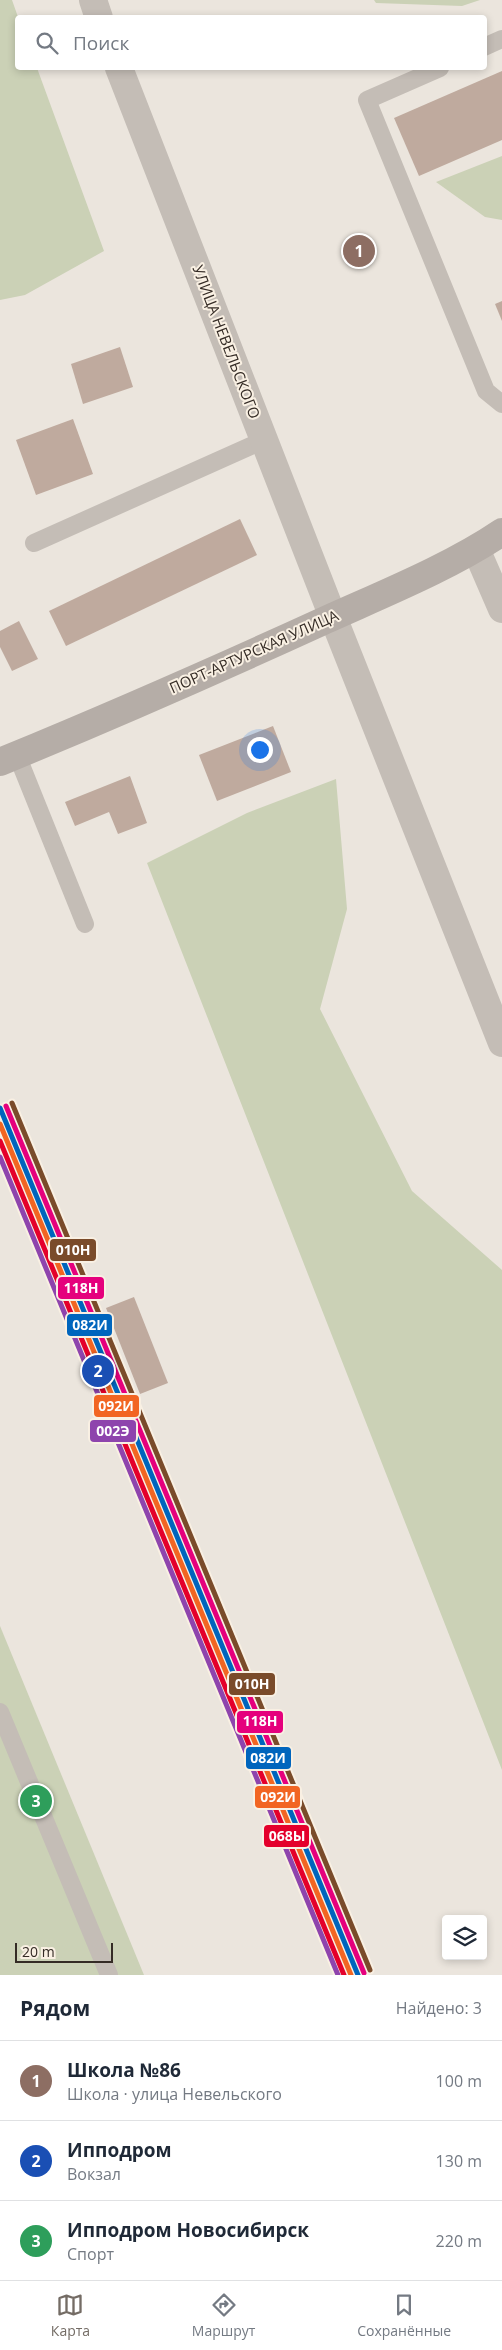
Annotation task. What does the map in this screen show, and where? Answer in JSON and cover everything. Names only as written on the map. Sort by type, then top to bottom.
[{"type":"street","points":[[92,0],[98,15]]},
{"type":"street","name":"УЛИЦА НЕВЕЛЬСКОГО","points":[[120,70],[333,617],[502,1043]]},
{"type":"street","name":"ПОРТ-АРТУРСКАЯ УЛИЦА","points":[[8,758],[333,617],[476,549],[502,532]]},
{"type":"street","points":[[476,549],[502,609]]},
{"type":"lane","points":[[487,46],[502,40]]},
{"type":"lane","points":[[435,70],[367,100],[486,392],[502,404]]},
{"type":"lane","points":[[34,543],[264,440]]},
{"type":"lane","points":[[8,758],[85,924]]},
{"type":"lane","points":[[0,1712],[110,1975]]},
{"type":"green space","points":[[0,0],[12,0],[17,15],[15,15],[15,70],[38,70],[104,251],[25,295],[0,300]]},
{"type":"green space","points":[[374,0],[480,0],[462,6],[376,3]]},
{"type":"green space","points":[[502,156],[502,220],[485,217],[436,182]]},
{"type":"green space","points":[[336,779],[347,909],[320,1009],[412,1191],[502,1270],[502,1770],[147,863],[247,813]]},
{"type":"green space","points":[[0,1626],[144,1975],[0,1975]]},
{"type":"building","points":[[502,71],[502,140],[419,176],[394,118]]},
{"type":"building","points":[[502,301],[502,321],[495,304]]},
{"type":"building","points":[[120,347],[133,387],[83,404],[71,364]]},
{"type":"building","points":[[73,419],[93,474],[36,495],[16,440]]},
{"type":"building","points":[[240,519],[257,555],[66,646],[49,611]]},
{"type":"building","points":[[19,621],[38,659],[12,671],[0,647],[0,631]]},
{"type":"building","points":[[273,726],[291,772],[217,801],[199,755]]},
{"type":"building","points":[[130,776],[147,823],[118,834],[109,812],[75,826],[65,802]]},
{"type":"building","points":[[134,1297],[168,1383],[140,1394],[106,1308]]},
{"type":"transit line","name":"010Н","points":[[12,1103],[370,1970]]},
{"type":"transit line","name":"118Н","points":[[6,1106],[364,1973]]},
{"type":"transit line","name":"082И","points":[[0,1108],[358,1975]]},
{"type":"transit line","name":"092И","points":[[0,1124],[351,1975]]},
{"type":"transit line","name":"068Ы","points":[[0,1141],[344,1975]]},
{"type":"transit line","name":"002Э","points":[[0,1157],[338,1975]]},
{"type":"place","name":"Школа №86","points":[[359,251]]},
{"type":"place","name":"Ипподром","points":[[98,1371]]},
{"type":"place","name":"Ипподром Новосибирск","points":[[36,1801]]}]
